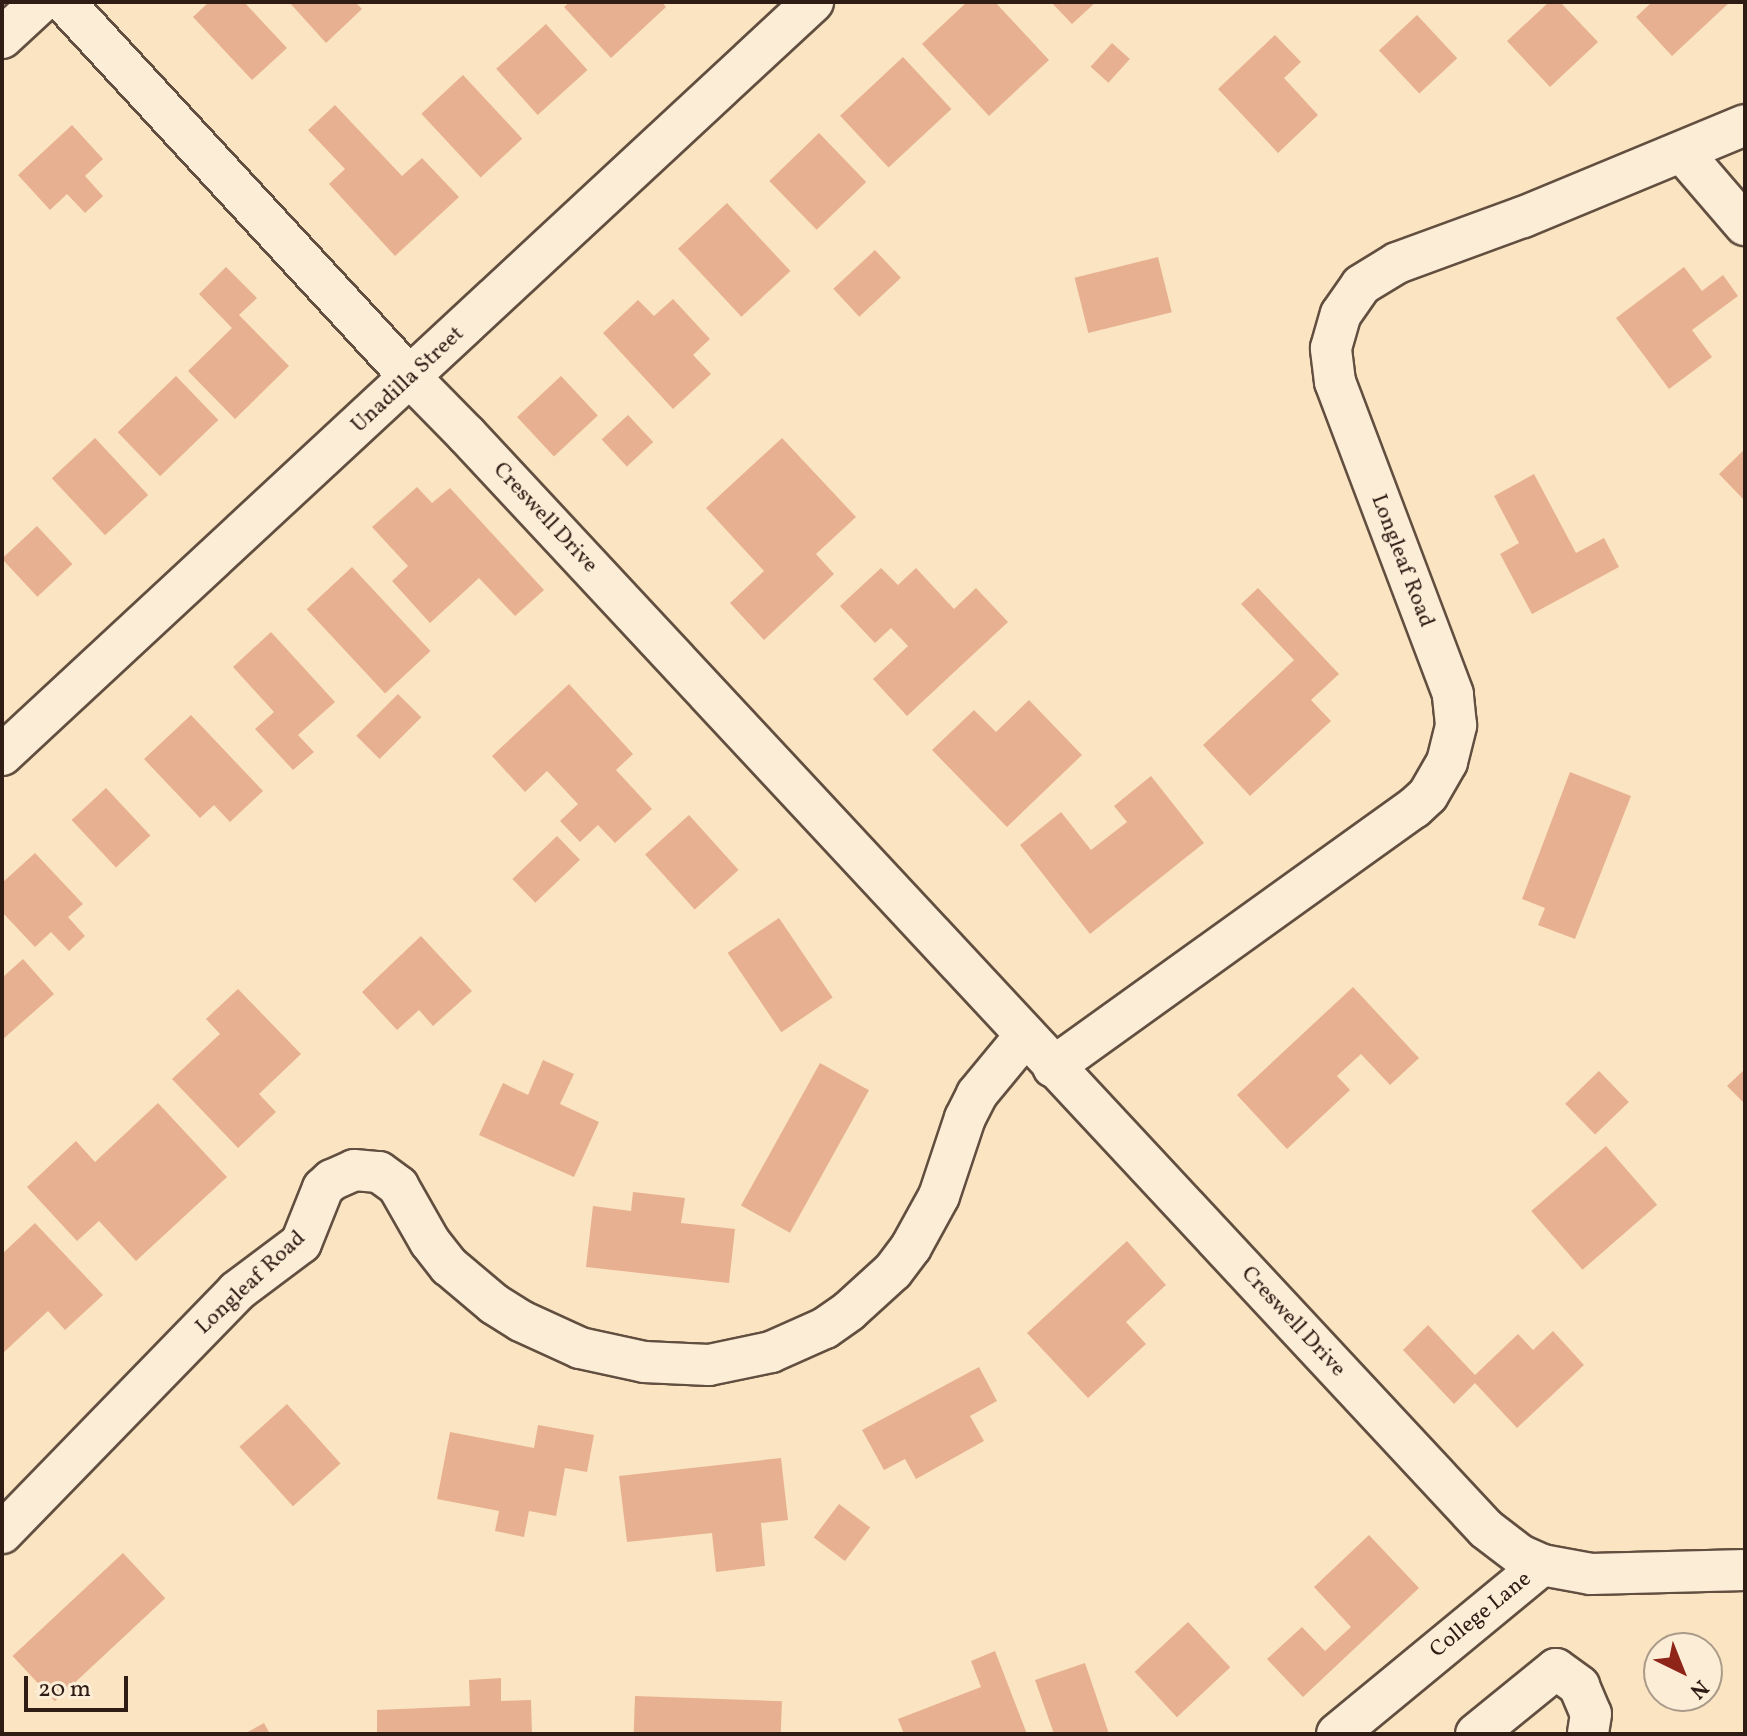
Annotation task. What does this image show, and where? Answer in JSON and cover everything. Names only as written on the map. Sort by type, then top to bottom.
[{"type":"street","points":[[2,38],[41,2]]},
{"type":"street","name":"Creswell Drive","points":[[64,2],[1486,1529],[1520,1555],[1542,1565]]},
{"type":"street","name":"Unadilla Street","points":[[2,755],[813,2]]},
{"type":"street","name":"Longleaf Road","points":[[1053,1067],[1414,808],[1428,795],[1447,762],[1456,725],[1453,694],[1335,382],[1331,348],[1347,304],[1361,285],[1397,263],[1683,153],[1745,125]]},
{"type":"street","points":[[1683,153],[1745,225]]},
{"type":"street","name":"Longleaf Road","points":[[2,1533],[237,1291],[301,1243],[323,1188],[354,1170],[379,1172],[398,1186],[430,1242],[449,1266],[494,1304],[521,1321],[580,1348],[644,1362],[709,1365],[771,1352],[825,1328],[882,1281],[911,1247],[939,1196],[965,1118],[977,1094],[1025,1036]]},
{"type":"street","name":"College Lane","points":[[1337,1734],[1542,1565],[1591,1574],[1745,1570]]},
{"type":"street","points":[[1476,1734],[1556,1669],[1579,1686],[1591,1714],[1588,1734]]},
{"type":"building","points":[[209,2],[244,2],[287,48],[252,80],[193,17]]},
{"type":"building","points":[[289,2],[355,2],[362,9],[326,43]]},
{"type":"building","points":[[570,2],[662,2],[666,7],[611,58],[564,7]]},
{"type":"building","points":[[967,2],[995,2],[1049,60],[989,116],[922,44]]},
{"type":"building","points":[[1051,2],[1096,2],[1072,24]]},
{"type":"building","points":[[1549,2],[1560,2],[1598,42],[1550,87],[1507,41]]},
{"type":"building","points":[[1652,2],[1730,2],[1672,56],[1636,17]]},
{"type":"building","points":[[1417,15],[1457,58],[1419,94],[1379,50]]},
{"type":"building","points":[[546,24],[587,70],[538,115],[496,69]]},
{"type":"building","points":[[1275,35],[1301,62],[1284,78],[1318,115],[1278,153],[1218,89]]},
{"type":"building","points":[[1112,43],[1130,59],[1108,83],[1091,67]]},
{"type":"building","points":[[903,57],[951,109],[889,168],[840,116]]},
{"type":"building","points":[[463,75],[522,139],[481,178],[421,114]]},
{"type":"building","points":[[335,105],[402,176],[422,158],[459,197],[395,256],[329,184],[345,169],[308,130]]},
{"type":"building","points":[[72,125],[103,159],[85,176],[103,196],[85,213],[67,194],[50,210],[18,175]]},
{"type":"building","points":[[819,133],[866,182],[817,230],[769,181]]},
{"type":"building","points":[[727,203],[790,271],[741,317],[678,249]]},
{"type":"building","points":[[875,250],[901,278],[859,317],[833,289]]},
{"type":"building","points":[[1158,257],[1172,312],[1088,333],[1075,278]]},
{"type":"building","points":[[226,267],[257,298],[239,315],[289,366],[235,419],[188,371],[232,328],[199,294]]},
{"type":"building","points":[[1684,267],[1702,291],[1723,275],[1738,296],[1692,330],[1712,357],[1669,389],[1616,318]]},
{"type":"building","points":[[673,299],[710,339],[693,355],[711,374],[673,409],[603,333],[638,300],[654,316]]},
{"type":"building","points":[[176,376],[218,420],[160,476],[118,432]]},
{"type":"building","points":[[561,376],[598,415],[554,456],[517,417]]},
{"type":"building","points":[[628,415],[653,442],[627,467],[602,440]]},
{"type":"building","points":[[95,438],[148,495],[105,535],[52,478]]},
{"type":"building","points":[[782,438],[856,517],[816,554],[834,574],[764,640],[730,603],[764,571],[706,508]]},
{"type":"building","points":[[1745,449],[1745,501],[1719,474]]},
{"type":"building","points":[[1534,474],[1576,553],[1604,538],[1619,567],[1532,614],[1500,554],[1519,543],[1494,496]]},
{"type":"building","points":[[417,487],[432,503],[450,488],[544,590],[515,616],[479,578],[430,623],[392,581],[408,566],[372,527]]},
{"type":"building","points":[[37,526],[72,564],[37,597],[2,559]]},
{"type":"building","points":[[352,567],[430,651],[385,693],[307,609]]},
{"type":"building","points":[[881,568],[898,585],[916,568],[954,609],[976,588],[1008,622],[907,716],[873,679],[908,646],[891,628],[875,643],[840,606]]},
{"type":"building","points":[[1258,588],[1339,674],[1311,700],[1331,721],[1250,796],[1203,745],[1294,660],[1241,604]]},
{"type":"building","points":[[271,632],[335,702],[298,735],[314,752],[293,770],[255,729],[274,712],[233,667]]},
{"type":"building","points":[[569,684],[633,754],[616,770],[652,809],[615,843],[598,825],[580,842],[560,821],[578,804],[547,771],[525,792],[492,756]]},
{"type":"building","points":[[398,694],[421,717],[380,759],[356,736]]},
{"type":"building","points":[[1029,700],[1082,755],[1007,827],[932,750],[974,710],[996,732]]},
{"type":"building","points":[[191,715],[263,791],[230,822],[214,805],[200,818],[144,759]]},
{"type":"building","points":[[1570,772],[1631,796],[1575,939],[1538,925],[1545,908],[1522,899]]},
{"type":"building","points":[[1151,776],[1204,843],[1090,934],[1020,845],[1061,812],[1091,850],[1127,822],[1114,806]]},
{"type":"building","points":[[106,788],[150,836],[116,868],[72,820]]},
{"type":"building","points":[[689,815],[739,870],[695,909],[645,854]]},
{"type":"building","points":[[557,836],[580,860],[535,903],[512,879]]},
{"type":"building","points":[[35,853],[83,904],[68,917],[85,936],[69,951],[51,932],[35,947],[2,912],[2,883]]},
{"type":"building","points":[[779,918],[833,998],[781,1032],[728,953]]},
{"type":"building","points":[[421,936],[472,991],[433,1026],[419,1010],[397,1030],[362,992]]},
{"type":"building","points":[[23,959],[54,994],[2,1040],[2,974],[4,976]]},
{"type":"building","points":[[1353,987],[1419,1058],[1390,1085],[1361,1054],[1337,1076],[1350,1090],[1287,1149],[1237,1095]]},
{"type":"building","points":[[238,989],[301,1054],[259,1094],[276,1112],[238,1148],[172,1079],[220,1034],[206,1019]]},
{"type":"building","points":[[543,1060],[574,1074],[560,1104],[599,1122],[574,1177],[479,1135],[503,1083],[528,1095]]},
{"type":"building","points":[[820,1063],[869,1090],[790,1233],[741,1206]]},
{"type":"building","points":[[1745,1069],[1745,1104],[1727,1086]]},
{"type":"building","points":[[1599,1071],[1629,1102],[1595,1135],[1565,1104]]},
{"type":"building","points":[[158,1103],[227,1177],[136,1261],[99,1221],[77,1241],[27,1187],[76,1141],[95,1162]]},
{"type":"building","points":[[1606,1146],[1657,1205],[1582,1270],[1531,1211]]},
{"type":"building","points":[[633,1192],[685,1198],[681,1223],[735,1229],[729,1283],[586,1267],[593,1206],[631,1211]]},
{"type":"building","points":[[35,1223],[103,1295],[65,1330],[48,1311],[2,1354],[2,1254]]},
{"type":"building","points":[[1127,1241],[1166,1285],[1126,1322],[1146,1344],[1088,1398],[1027,1333]]},
{"type":"building","points":[[1428,1325],[1475,1375],[1518,1334],[1533,1350],[1553,1331],[1584,1365],[1517,1428],[1475,1383],[1454,1404],[1403,1350]]},
{"type":"building","points":[[979,1367],[997,1401],[970,1416],[984,1441],[916,1479],[905,1459],[884,1470],[862,1430]]},
{"type":"building","points":[[287,1404],[341,1463],[293,1506],[239,1447]]},
{"type":"building","points":[[538,1425],[594,1435],[587,1472],[565,1468],[556,1516],[529,1511],[524,1537],[495,1531],[499,1511],[437,1499],[450,1432],[534,1448]]},
{"type":"building","points":[[781,1458],[788,1520],[761,1523],[765,1566],[716,1572],[712,1533],[627,1542],[619,1476]]},
{"type":"building","points":[[839,1504],[870,1527],[845,1561],[814,1538]]},
{"type":"building","points":[[1369,1535],[1419,1588],[1303,1697],[1267,1659],[1302,1627],[1325,1651],[1351,1627],[1314,1587]]},
{"type":"building","points":[[123,1553],[165,1598],[55,1701],[13,1656]]},
{"type":"building","points":[[1188,1622],[1230,1667],[1177,1717],[1135,1672]]},
{"type":"building","points":[[995,1651],[1027,1734],[904,1734],[898,1719],[981,1687],[971,1661]]},
{"type":"building","points":[[1085,1663],[1109,1734],[1054,1734],[1035,1680]]},
{"type":"building","points":[[501,1678],[501,1701],[531,1700],[532,1734],[377,1734],[377,1710],[470,1706],[469,1680]]},
{"type":"building","points":[[635,1696],[782,1701],[781,1734],[634,1734]]},
{"type":"building","points":[[264,1723],[270,1734],[244,1734]]}]
